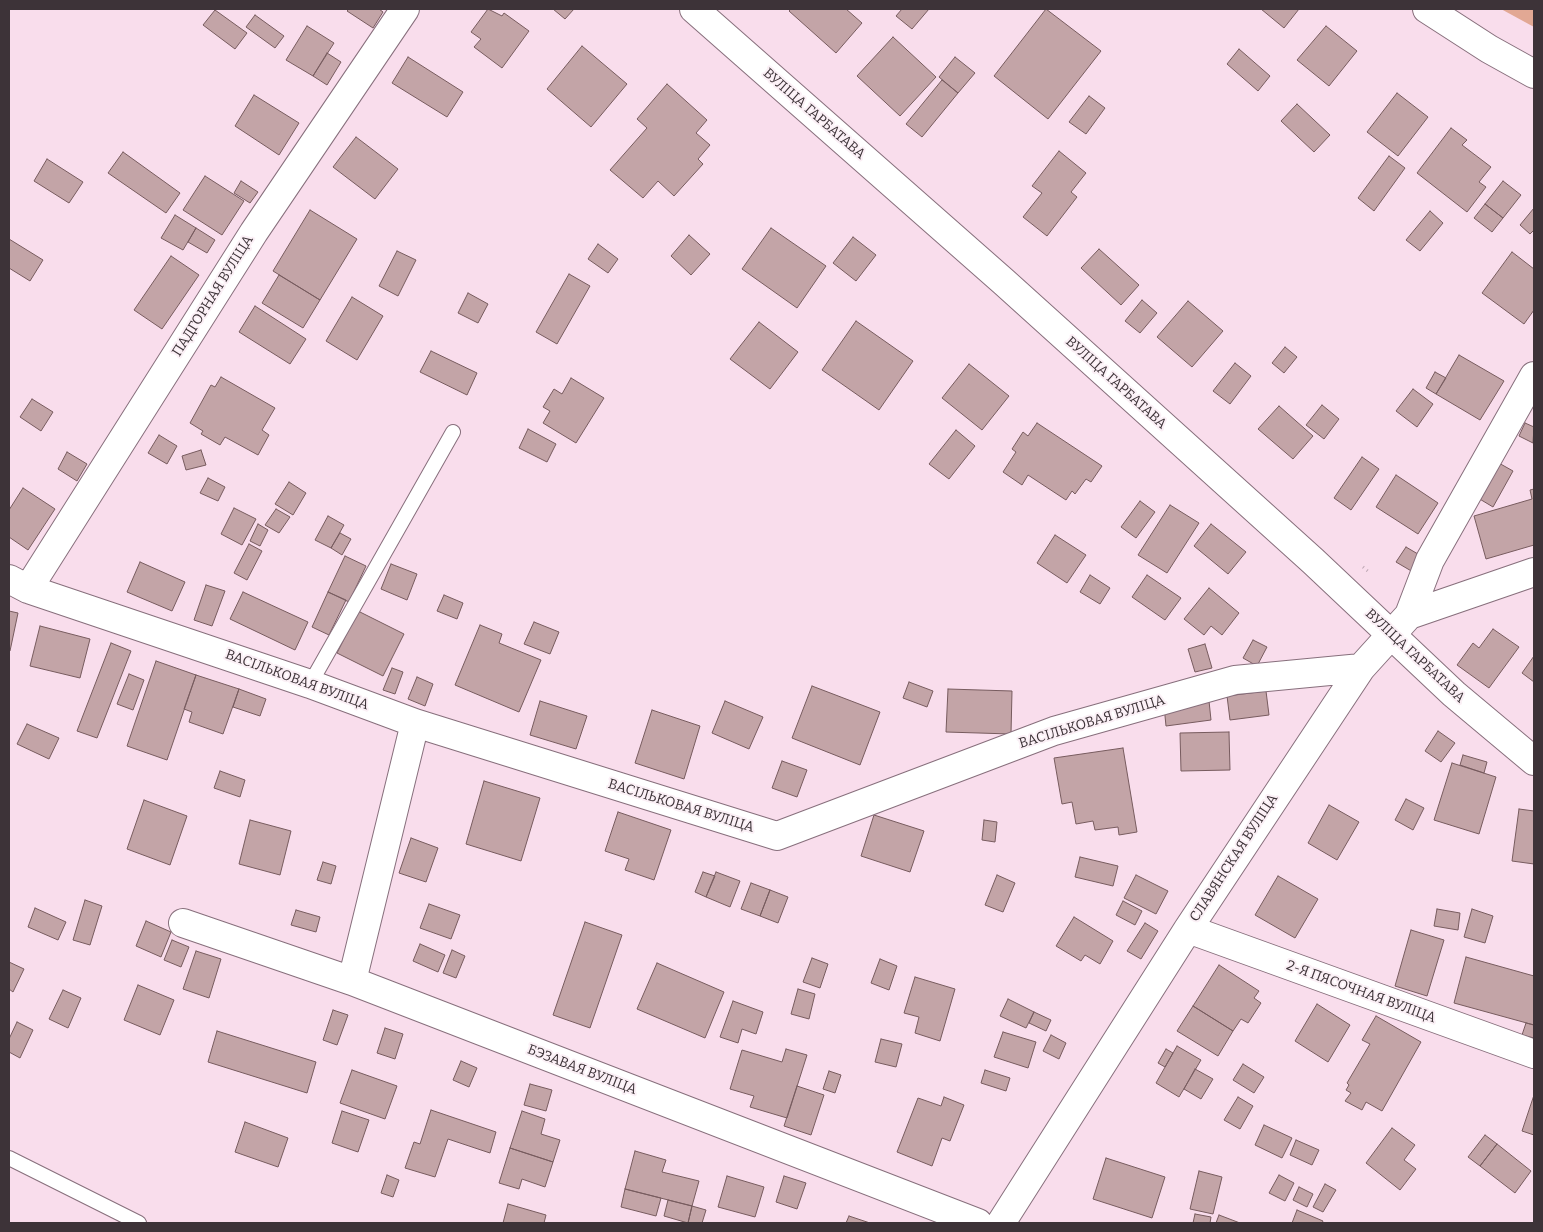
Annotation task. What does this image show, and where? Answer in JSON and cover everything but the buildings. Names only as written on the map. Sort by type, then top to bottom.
[{"type":"street","name":"ПАДГОРНАЯ ВУЛІЦА","points":[[18,584],[405,9]]},
{"type":"street","name":"ВУЛІЦА ГАРБАТАВА","points":[[694,9],[1004,282],[1400,624],[1454,694],[1534,761]]},
{"type":"street","points":[[1427,9],[1489,49],[1534,74]]},
{"type":"street","points":[[1400,624],[1430,560],[1534,376]]},
{"type":"street","name":"СЛАВЯНСКАЯ ВУЛІЦА","points":[[1001,1223],[1188,929],[1360,668],[1400,624],[1534,572]]},
{"type":"street","name":"ВАСІЛЬКОВАЯ ВУЛІЦА","points":[[18,584],[310,684],[415,723],[777,836],[1054,731],[1235,680],[1360,668]]},
{"type":"street","points":[[352,982],[415,723]]},
{"type":"street","name":"БЭЗАВАЯ ВУЛІЦА","points":[[183,923],[352,982],[978,1223]]},
{"type":"street","name":"2-Я ПЯСОЧНАЯ ВУЛІЦА","points":[[1188,929],[1534,1054]]},
{"type":"lane","points":[[310,684],[453,432]]},
{"type":"lane","points":[[9,1158],[139,1223]]},
{"type":"shaded area","points":[[1501,9],[1534,9],[1534,27]]}]
